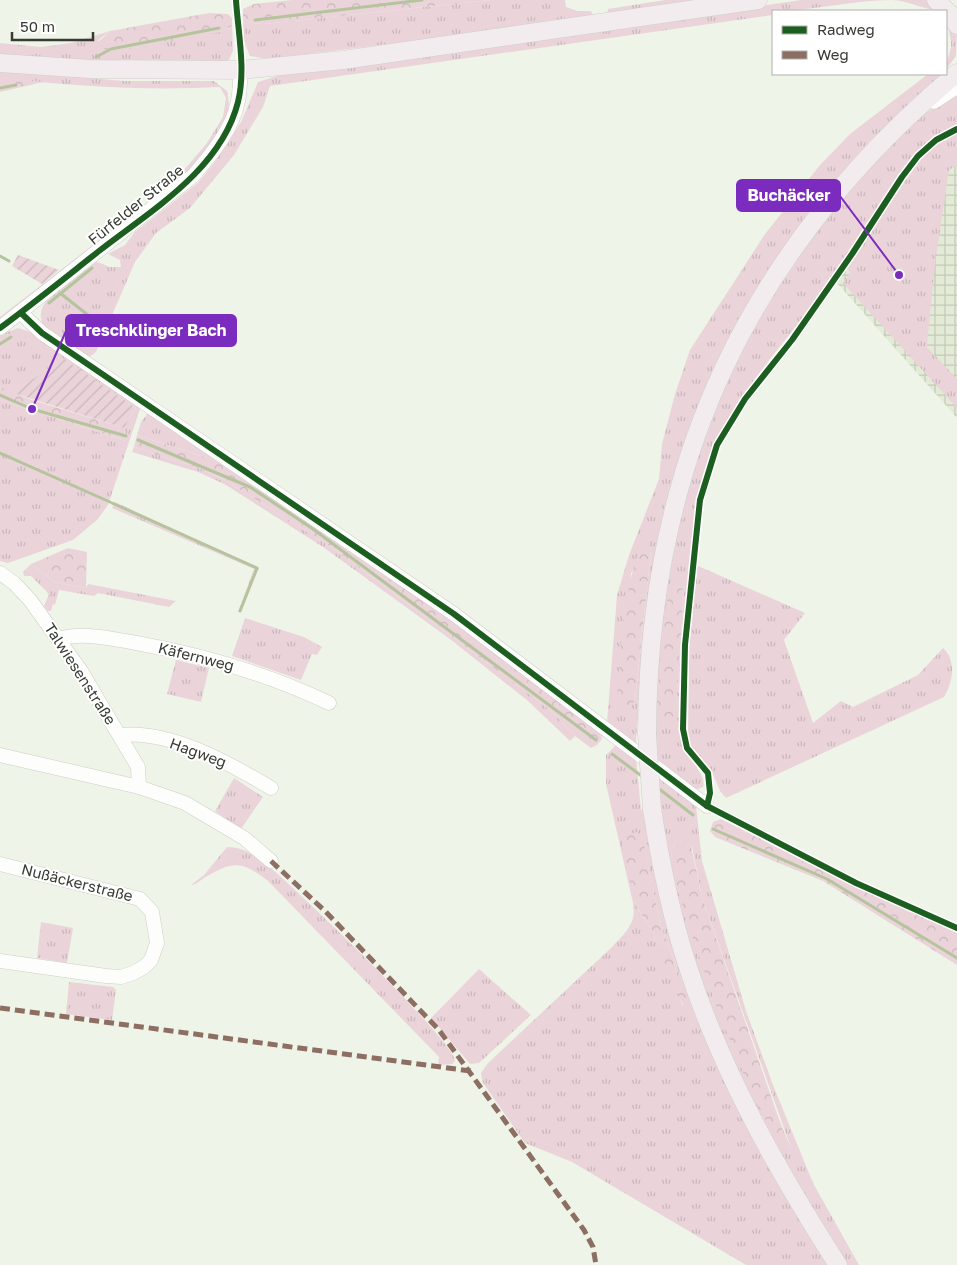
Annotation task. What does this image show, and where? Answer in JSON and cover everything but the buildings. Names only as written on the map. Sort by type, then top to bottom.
[{"type":"main road","points":[[0,63],[90,69],[241,70],[344,60],[758,0]]},
{"type":"main road","points":[[936,0],[946,10]]},
{"type":"main road","points":[[942,0],[957,16]]},
{"type":"main road","points":[[947,11],[957,25]]},
{"type":"main road","points":[[838,1265],[793,1195],[754,1121],[714,1036],[686,962],[670,907],[652,809],[646,734],[649,656],[659,570],[681,480],[712,395],[734,346],[763,294],[788,255],[820,212],[906,119],[957,77]]},
{"type":"street","name":"Fürfelder Straße","points":[[0,328],[193,176],[208,159],[232,119],[238,100],[241,70]]},
{"type":"street","points":[[21,312],[42,333],[454,614],[707,806]]},
{"type":"street","name":"Talwiesenstraße","points":[[1,577],[30,600],[81,671],[138,767],[139,787]]},
{"type":"street","name":"Käfernweg","points":[[58,639],[82,636],[102,637],[198,657],[247,670],[329,703]]},
{"type":"street","name":"Hagweg","points":[[120,735],[139,735],[203,752],[230,764],[270,788]]},
{"type":"street","points":[[0,755],[139,787],[185,803],[220,822],[244,838],[271,861]]},
{"type":"street","name":"Nußäckerstraße","points":[[0,864],[140,899],[152,912],[157,944],[151,960],[144,967],[121,976],[0,961]]},
{"type":"shaded area","points":[[957,133],[957,418],[837,283],[920,158],[937,143]]},
{"type":"green space","points":[[292,0],[490,0],[264,24],[252,23],[243,18],[243,9],[254,4]]},
{"type":"green space","points":[[490,0],[565,0],[566,7],[577,11],[591,11],[593,15],[586,20],[267,59],[250,56],[244,41],[243,18],[252,23],[264,24]]},
{"type":"green space","points":[[665,0],[721,0],[607,14],[608,9]]},
{"type":"green space","points":[[801,0],[877,0],[796,10],[772,10],[772,15],[270,86],[263,107],[234,155],[190,208],[156,233],[135,262],[96,352],[88,358],[45,329],[41,310],[47,300],[95,261],[110,267],[121,267],[120,260],[108,254],[125,245],[135,232],[199,182],[241,122],[258,82],[280,75],[344,68]]},
{"type":"green space","points":[[892,0],[931,0],[943,10],[934,10]]},
{"type":"green space","points":[[209,13],[228,14],[232,18],[232,26],[221,32],[121,50],[99,49],[95,45],[110,31]]},
{"type":"green space","points":[[947,15],[957,30],[956,56],[947,69],[951,45]]},
{"type":"green space","points":[[232,26],[233,51],[229,60],[225,61],[123,64],[0,56],[0,43],[41,47],[71,43],[110,31],[97,41],[228,29]]},
{"type":"green space","points":[[0,70],[124,81],[214,81],[227,91],[229,104],[227,118],[222,128],[190,174],[0,322],[0,317],[172,184],[207,143],[223,117],[226,98],[220,87],[138,88],[55,83],[0,78]]},
{"type":"green space","points":[[927,75],[941,75],[870,141],[814,209],[692,431],[679,464],[669,498],[653,566],[643,636],[636,746],[607,723],[617,595],[629,555],[659,479],[662,444],[675,394],[690,350],[765,234],[820,165],[850,134]],"holes":[[[651,550],[635,701],[631,573]]]},
{"type":"green space","points":[[0,78],[43,82],[0,92]]},
{"type":"green space","points":[[957,94],[957,127],[921,151],[904,170],[829,284],[743,395],[715,444],[705,469],[700,487],[696,516],[679,697],[679,723],[684,748],[700,772],[703,782],[703,787],[695,790],[655,761],[652,707],[657,627],[688,481],[718,397],[769,295],[826,217],[881,155],[922,115]],"holes":[[[678,586],[684,590],[676,708]]]},
{"type":"green space","points":[[957,133],[957,165],[949,170],[935,264],[927,347],[957,379],[957,408],[843,283],[850,273],[847,267],[921,158],[937,143]]},
{"type":"green space","points":[[18,255],[59,270],[42,284],[12,266]]},
{"type":"green space","points":[[18,328],[31,332],[141,406],[108,505],[97,520],[73,540],[8,563],[0,561],[0,400],[126,441],[124,428],[136,408],[63,359],[13,393],[0,387],[0,335]]},
{"type":"green space","points":[[63,358],[136,408],[124,428],[13,393]]},
{"type":"green space","points":[[0,387],[29,399],[124,428],[126,441],[0,400]]},
{"type":"green space","points":[[148,413],[229,465],[137,435],[141,422]]},
{"type":"green space","points":[[137,435],[229,465],[401,582],[601,731],[602,739],[591,748],[575,736],[549,709],[330,546],[223,479],[199,468],[134,447]]},
{"type":"green space","points":[[134,447],[199,468],[223,479],[330,546],[549,709],[575,736],[570,741],[528,701],[450,639],[323,547],[226,485],[198,472],[132,452]]},
{"type":"green space","points":[[115,502],[259,568],[241,612],[238,612],[254,569],[112,508]]},
{"type":"green space","points":[[648,541],[651,550],[635,701],[630,705],[621,706],[617,699],[622,640],[630,582],[641,544]]},
{"type":"green space","points":[[68,548],[87,552],[86,588],[55,582],[31,564]]},
{"type":"green space","points":[[31,564],[55,582],[86,588],[88,584],[176,601],[169,607],[98,593],[94,596],[59,590],[55,605],[53,604],[51,611],[48,611],[44,606],[49,594],[31,576],[24,576],[23,572]]},
{"type":"green space","points":[[696,565],[805,613],[784,640],[813,723],[841,701],[853,707],[918,675],[943,648],[952,665],[950,685],[944,697],[726,798],[720,791],[712,772],[695,756],[688,739],[689,646]]},
{"type":"green space","points":[[673,586],[678,586],[684,590],[676,708],[673,717],[663,716],[657,707],[662,627],[669,591]]},
{"type":"green space","points":[[245,618],[304,637],[322,647],[317,655],[312,654],[301,680],[232,656]]},
{"type":"green space","points":[[176,660],[209,668],[201,702],[167,694]]},
{"type":"green space","points":[[615,746],[621,746],[636,758],[641,810],[644,810],[650,853],[667,925],[829,1265],[746,1265],[572,1162],[525,1143],[483,1083],[481,1073],[488,1063],[612,947],[632,922],[633,903],[606,784],[606,755]],"holes":[[[642,837],[661,927],[684,985],[683,1006],[653,933],[634,902]]]},
{"type":"green space","points":[[658,775],[696,806],[702,861],[746,1011],[773,1085],[813,1183],[859,1265],[845,1265],[799,1192],[720,1035],[677,906],[663,821]],"holes":[[[679,840],[692,847],[702,897],[791,1148],[670,862],[675,841]]]},
{"type":"green space","points":[[234,778],[263,797],[241,829],[215,811]]},
{"type":"green space","points":[[721,819],[854,886],[957,933],[957,965],[823,881],[715,837],[710,831],[713,822]]},
{"type":"green space","points":[[637,832],[642,836],[661,927],[684,985],[689,1009],[686,1010],[676,991],[653,933],[634,902],[622,846],[624,836]]},
{"type":"green space","points":[[679,840],[691,846],[702,897],[791,1154],[786,1154],[755,1102],[715,1003],[670,862],[675,841]]},
{"type":"green space","points":[[227,847],[247,852],[265,863],[306,900],[429,1024],[448,1047],[455,1061],[452,1064],[438,1065],[439,1057],[268,881],[259,874],[244,866],[230,866],[222,868],[196,884],[191,885],[204,875]]},
{"type":"green space","points":[[41,922],[73,928],[67,963],[37,958]]},
{"type":"green space","points":[[479,969],[531,1015],[479,1063],[470,1064],[431,1018]]},
{"type":"green space","points":[[69,982],[113,987],[116,990],[112,1020],[66,1014]]},
{"type":"waterway","points":[[255,20],[422,0]]},
{"type":"waterway","points":[[96,57],[111,49],[219,28]]},
{"type":"waterway","points":[[0,88],[16,85]]},
{"type":"waterway","points":[[0,256],[9,261]]},
{"type":"waterway","points":[[49,303],[92,268]]},
{"type":"waterway","points":[[60,293],[103,327]]},
{"type":"waterway","points":[[0,344],[11,337]]},
{"type":"waterway","points":[[0,395],[32,409],[126,436]]},
{"type":"waterway","points":[[138,440],[250,487],[313,529],[596,740]]},
{"type":"waterway","points":[[0,453],[110,502]]},
{"type":"waterway","points":[[112,503],[257,568],[240,611]]},
{"type":"waterway","points":[[612,754],[643,777]]},
{"type":"waterway","points":[[658,788],[693,815]]},
{"type":"waterway","points":[[713,829],[827,879],[957,958]]},
{"type":"marked path","points":[[271,861],[325,911],[439,1030],[584,1230],[593,1247],[596,1265]]},
{"type":"marked path","points":[[0,1008],[471,1071]]},
{"type":"cycle path","points":[[0,328],[161,204],[200,168],[216,148],[229,126],[238,102],[240,90],[241,51],[236,0]]},
{"type":"cycle path","points":[[707,806],[710,793],[708,773],[687,748],[683,729],[685,645],[700,500],[717,445],[745,399],[792,340],[852,254],[902,177],[918,156],[936,140],[957,129]]},
{"type":"cycle path","points":[[21,313],[42,333],[454,614],[707,806],[856,883],[957,928]]},
{"type":"place","name":"Buchäcker","points":[[899,275]]},
{"type":"place","name":"Treschklinger Bach","points":[[32,409]]}]
